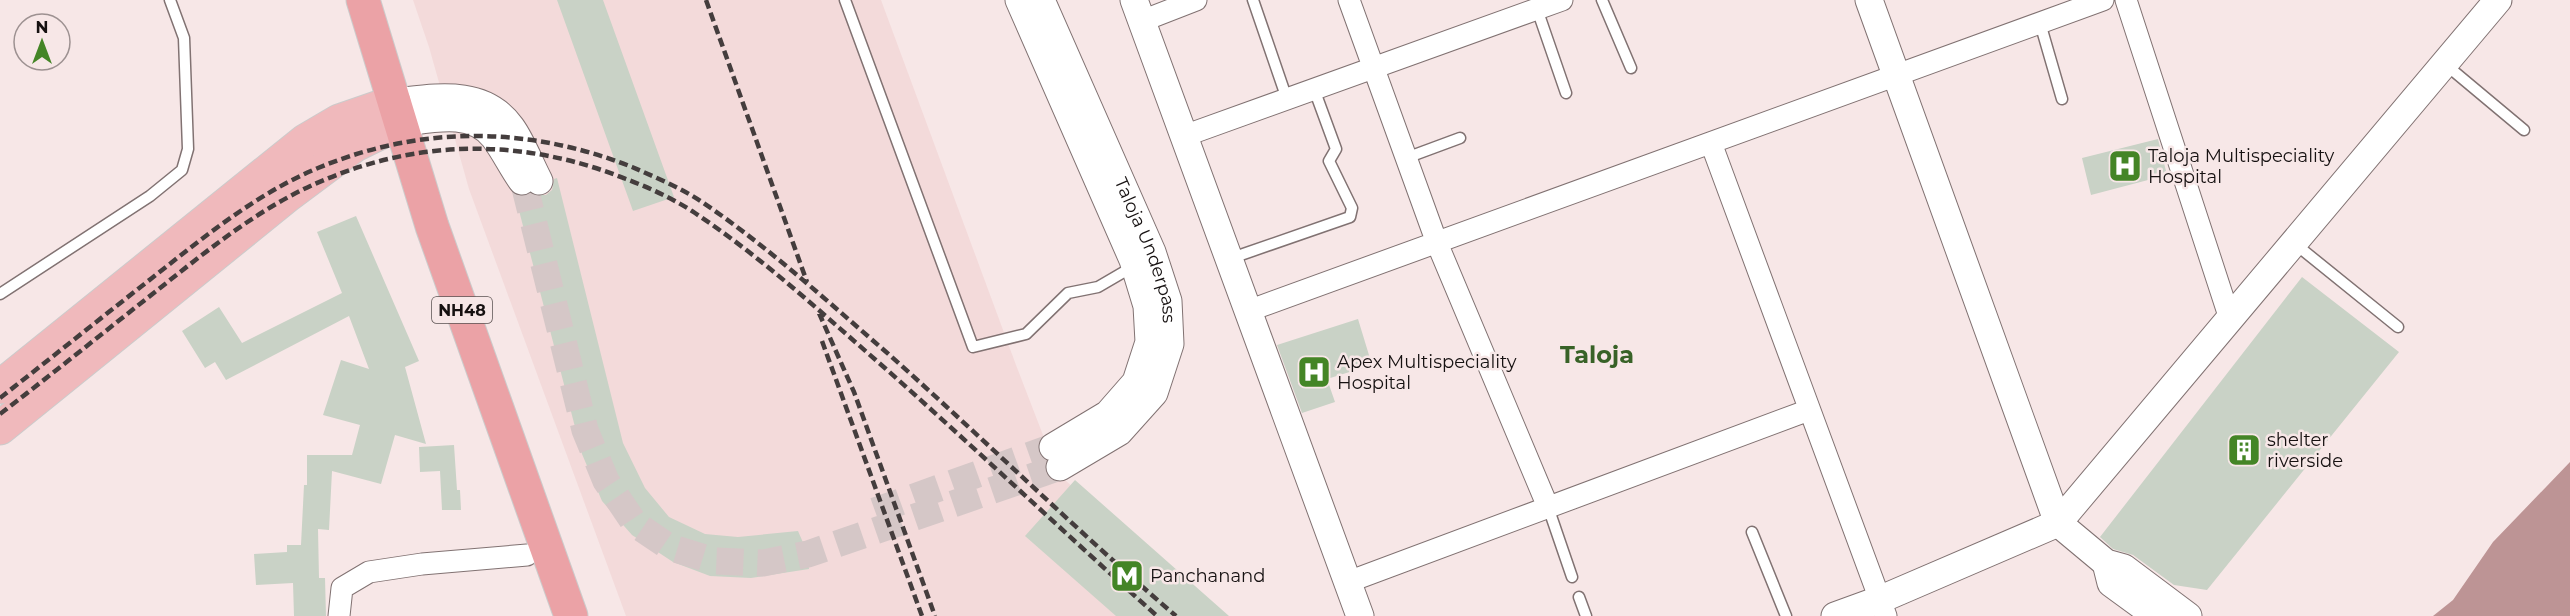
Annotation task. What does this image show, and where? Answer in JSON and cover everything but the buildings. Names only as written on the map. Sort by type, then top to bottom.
[{"type":"highway","name":"NH48","points":[[340,0],[432,226],[572,616]]},
{"type":"highway","name":"NH48","points":[[363,0],[411,233],[548,616]]},
{"type":"main road","points":[[10,395],[288,195],[355,145],[387,116]]},
{"type":"street","name":"Taloja Underpass","points":[[1019,0],[1134,266],[1147,306],[1149,342],[1136,382],[1108,414],[1057,457],[1119,432],[1154,393],[1170,344],[1168,301],[1152,252],[1041,0]]},
{"type":"street","points":[[1196,0],[1138,10],[1360,616]]},
{"type":"street","points":[[1349,0],[1437,243],[1548,507]]},
{"type":"street","points":[[1184,136],[1562,0]]},
{"type":"street","points":[[1869,0],[2058,524],[2106,563],[2124,568],[2188,616]]},
{"type":"street","points":[[1248,311],[2103,0]]},
{"type":"street","points":[[2126,0],[2230,319]]},
{"type":"street","points":[[1835,616],[1883,608],[2058,524],[2498,0]]},
{"type":"street","points":[[387,116],[437,98],[470,98],[494,110],[512,127],[532,183]]},
{"type":"street","points":[[1711,143],[1883,608]]},
{"type":"street","points":[[1348,582],[1809,410]]},
{"type":"street","points":[[339,616],[342,588],[369,572],[422,564],[527,555]]},
{"type":"street","points":[[2106,563],[2111,583],[2156,616]]},
{"type":"lane","points":[[0,294],[150,196],[182,170],[188,148],[184,38],[170,0]]},
{"type":"lane","points":[[845,0],[973,347],[1026,334],[1068,293],[1098,287],[1134,266]]},
{"type":"lane","points":[[1253,0],[1287,99]]},
{"type":"lane","points":[[1602,0],[1631,68]]},
{"type":"lane","points":[[1537,9],[1566,93]]},
{"type":"lane","points":[[2040,23],[2062,99]]},
{"type":"lane","points":[[2445,63],[2524,130]]},
{"type":"lane","points":[[1229,259],[1350,217],[1352,208],[1329,161],[1336,149],[1314,89]]},
{"type":"lane","points":[[1406,158],[1460,138]]},
{"type":"lane","points":[[2294,243],[2398,327]]},
{"type":"lane","points":[[1548,507],[1572,578]]},
{"type":"lane","points":[[1752,532],[1786,616]]},
{"type":"lane","points":[[1580,597],[1586,616]]},
{"type":"shaded area","points":[[413,0],[881,0],[1058,474],[1221,616],[626,616],[469,189],[429,47]]},
{"type":"shaded area","points":[[2570,462],[2570,616],[2433,616],[2453,600],[2493,542]]},
{"type":"tunnel","points":[[524,184],[585,430],[606,481],[635,524],[669,547],[715,561],[763,563],[808,554],[1060,467]]},
{"type":"tunnel","points":[[875,511],[1053,447]]},
{"type":"railway","points":[[706,0],[807,282]]},
{"type":"railway","points":[[0,398],[231,217],[273,190],[318,168],[357,154],[396,144],[435,138],[475,136],[515,138],[554,144],[632,167],[668,183],[702,202],[750,237],[885,351],[1176,616]]},
{"type":"railway","points":[[0,414],[215,245],[278,203],[324,180],[399,156],[437,151],[475,149],[551,156],[635,182],[662,194],[695,213],[745,249],[886,369],[1157,616]]},
{"type":"railway","points":[[819,313],[854,392],[935,616]]},
{"type":"railway","points":[[822,341],[922,616]]},
{"type":"place","name":"Taloja Multispeciality Hospital","points":[[2125,166]]},
{"type":"place","name":"Apex Multispeciality Hospital","points":[[1314,372]]},
{"type":"place","name":"shelter riverside","points":[[2244,450]]},
{"type":"place","name":"Panchanand","points":[[1127,576]]},
{"type":"district","name":"Taloja","points":[[1597,354]]}]
